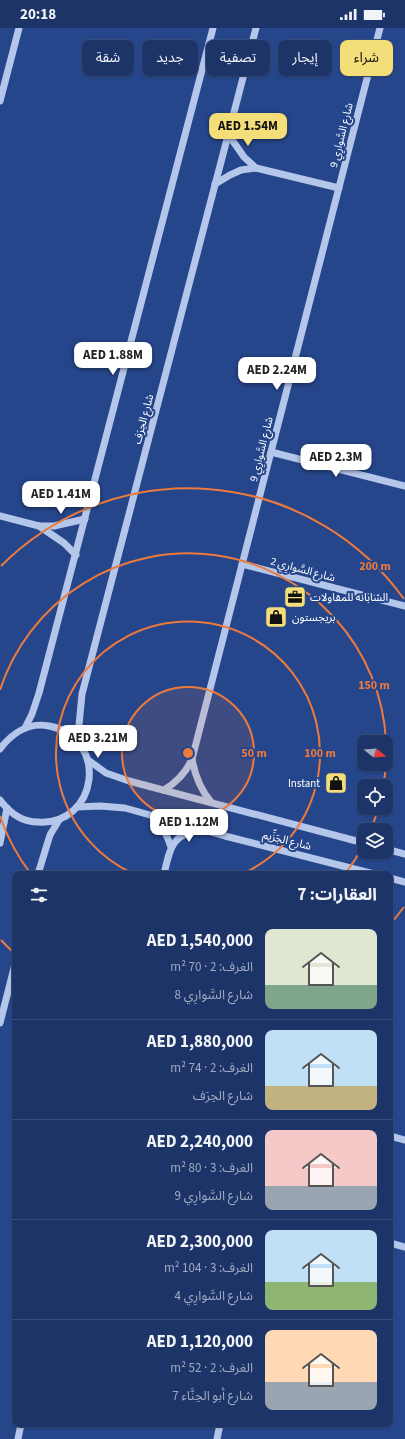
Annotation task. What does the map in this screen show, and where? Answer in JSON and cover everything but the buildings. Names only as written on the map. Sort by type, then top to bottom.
[{"type":"street","points":[[0,101],[19,28]]},
{"type":"street","points":[[25,728],[32,714],[39,693],[213,28]]},
{"type":"street","name":"شارع الحِرَف","points":[[82,746],[79,725],[82,694],[256,28]]},
{"type":"street","name":"شارع السَّوارِي 9","points":[[164,790],[181,777],[189,767],[192,759],[380,28]]},
{"type":"street","points":[[228,134],[236,148],[256,168]]},
{"type":"street","points":[[216,184],[241,170],[256,168],[339,188]]},
{"type":"street","points":[[271,452],[405,486]]},
{"type":"street","points":[[0,516],[39,526],[54,526],[85,519]]},
{"type":"street","points":[[39,526],[64,543],[76,555]]},
{"type":"street","name":"شارع السَّوارِي 2","points":[[242,564],[405,606]]},
{"type":"street","points":[[0,739],[25,728],[35,726],[56,728],[75,738],[82,746],[88,760],[90,772],[89,785],[85,797],[77,807],[59,820],[45,823],[31,822],[18,817],[6,808],[0,800]]},
{"type":"street","points":[[0,749],[6,740],[15,733]]},
{"type":"street","name":"شارع السَّوارِي 9","points":[[192,759],[196,778],[200,787],[211,802]]},
{"type":"street","name":"شارع الجَزِّيم","points":[[88,760],[106,773],[129,781],[357,841]]},
{"type":"street","name":"شارع الجَزِّيم","points":[[77,807],[100,806],[125,808],[201,828],[225,836],[362,871]]},
{"type":"street","points":[[0,843],[6,808]]},
{"type":"street","points":[[150,814],[166,832],[170,848]]},
{"type":"street","points":[[39,871],[50,835],[59,820]]},
{"type":"street","points":[[165,871],[170,848],[175,842],[187,833],[201,828]]},
{"type":"street","points":[[393,851],[405,854]]},
{"type":"street","points":[[393,879],[405,882]]},
{"type":"street","points":[[0,1023],[12,976]]},
{"type":"street","points":[[393,1137],[405,1140]]},
{"type":"street","points":[[393,1244],[405,1247]]},
{"type":"street","points":[[18,1439],[20,1427]]},
{"type":"street","points":[[216,1439],[219,1427]]},
{"type":"place","name":"الشابانه للمقاولات","points":[[295,597]]},
{"type":"place","name":"بريجستون","points":[[276,617]]},
{"type":"place","name":"Instant","points":[[336,783]]}]
